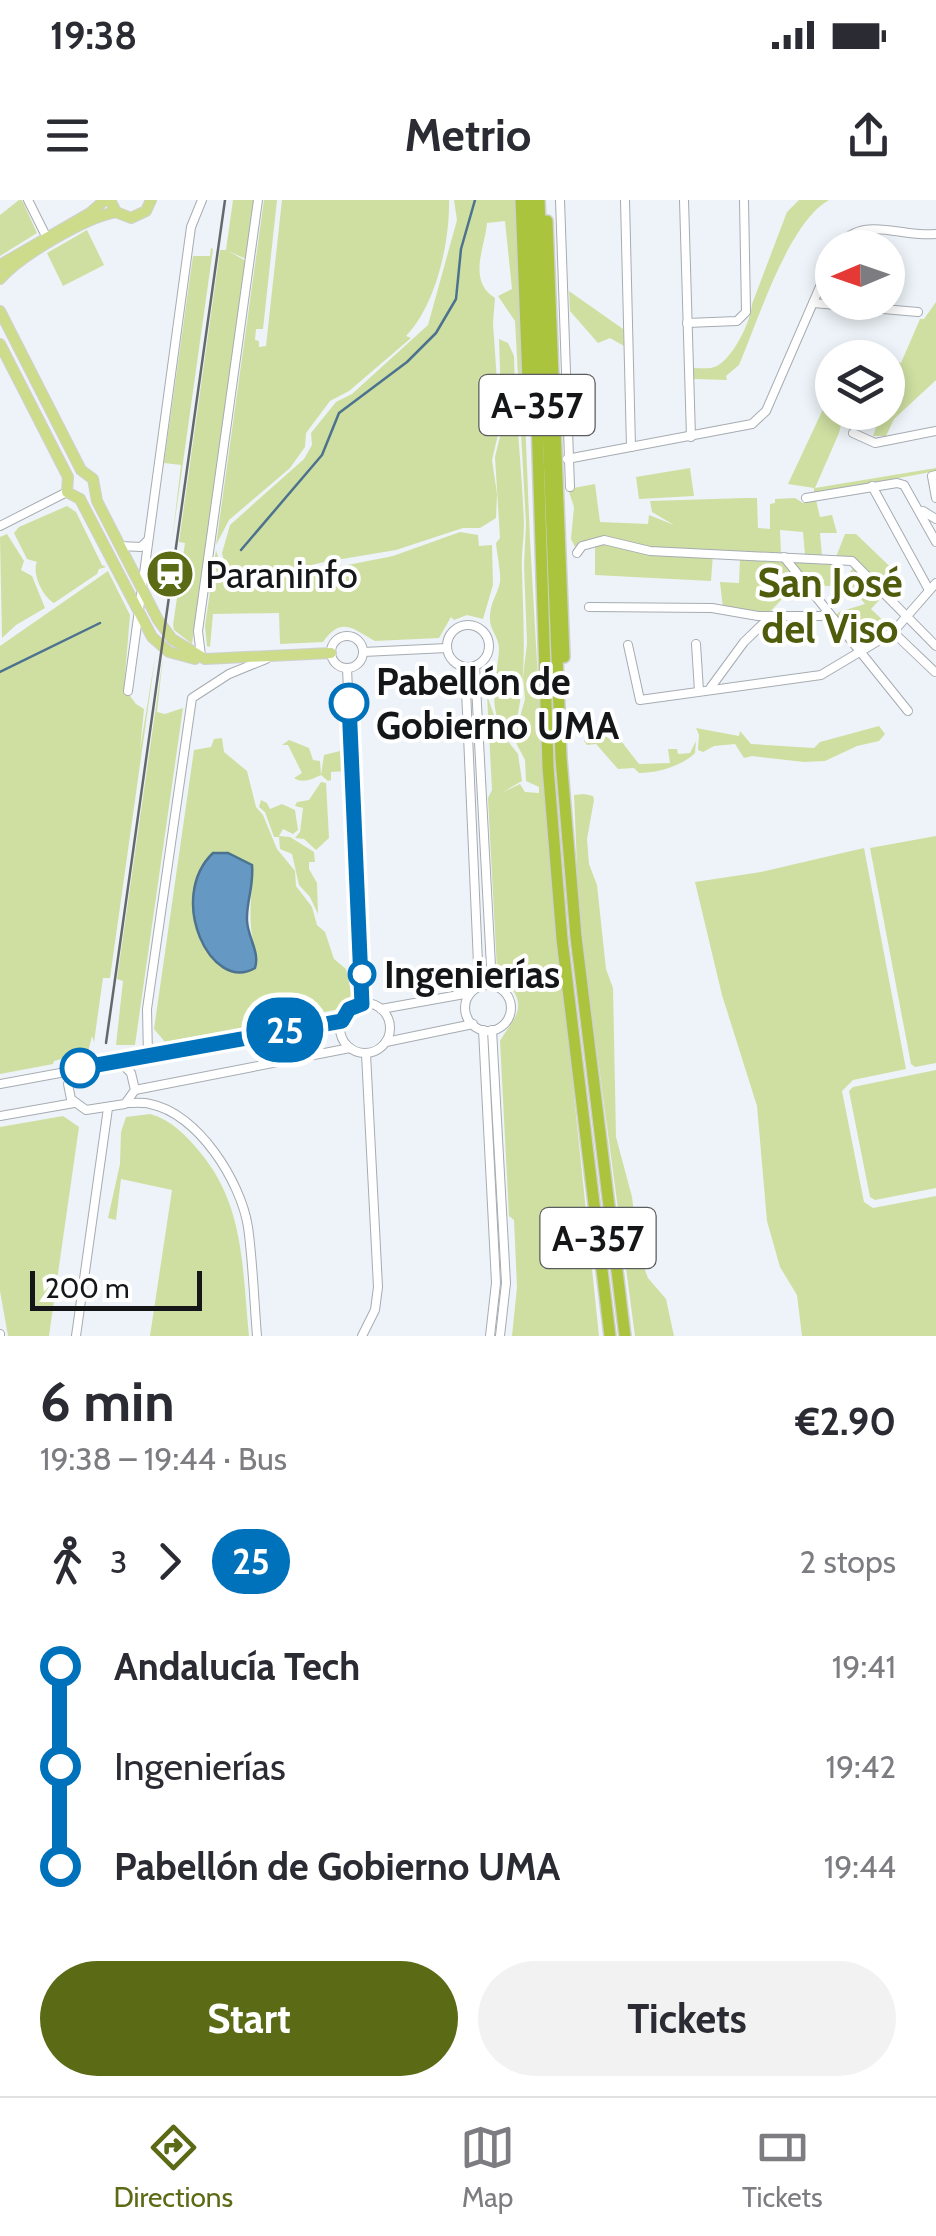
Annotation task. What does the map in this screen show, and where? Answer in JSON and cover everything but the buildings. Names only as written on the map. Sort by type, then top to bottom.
[{"type":"highway","points":[[521,200],[542,610]]},
{"type":"highway","name":"A-357","points":[[530,200],[548,766],[562,939],[610,1336]]},
{"type":"highway","name":"A-357","points":[[538,200],[554,606],[576,937],[627,1336]]},
{"type":"highway","points":[[546,200],[561,546],[567,822]]},
{"type":"main road","points":[[0,265],[107,200],[123,216],[139,216],[151,200]]},
{"type":"main road","points":[[0,279],[9,269],[62,237],[102,214],[116,212]]},
{"type":"main road","points":[[0,312],[80,470],[93,479],[93,490],[120,546],[172,640],[199,659]]},
{"type":"main road","points":[[0,344],[68,477],[67,492],[80,499],[156,641],[169,652],[199,659],[331,653]]},
{"type":"main road","points":[[68,477],[80,470]]},
{"type":"main road","points":[[80,499],[93,490]]},
{"type":"street","points":[[28,200],[46,236]]},
{"type":"street","points":[[128,691],[192,227],[202,200]]},
{"type":"street","points":[[199,659],[198,631],[258,200]]},
{"type":"street","points":[[560,200],[570,487]]},
{"type":"street","points":[[625,200],[631,447]]},
{"type":"street","points":[[684,200],[691,437]]},
{"type":"street","points":[[687,322],[738,321],[746,312],[744,200]]},
{"type":"street","points":[[905,233],[936,234]]},
{"type":"street","points":[[568,459],[744,428],[766,412],[815,298]]},
{"type":"street","points":[[813,303],[918,312]]},
{"type":"street","points":[[853,432],[874,443],[936,432]]},
{"type":"street","points":[[916,504],[936,500],[934,476]]},
{"type":"street","points":[[806,498],[904,484],[932,522],[936,542]]},
{"type":"street","points":[[628,645],[640,700],[779,678],[812,678],[861,654],[893,632],[933,586],[872,486]]},
{"type":"street","points":[[0,526],[67,492]]},
{"type":"street","points":[[120,546],[141,547],[147,540]]},
{"type":"street","points":[[577,553],[582,546],[604,540],[650,551],[852,562],[936,646]]},
{"type":"street","points":[[784,557],[908,711]]},
{"type":"street","points":[[589,607],[712,608],[772,616],[830,616]]},
{"type":"street","points":[[704,690],[744,642],[772,616]]},
{"type":"street","points":[[458,628],[478,628],[488,638],[489,652],[470,667],[454,662],[447,648],[458,628]]},
{"type":"street","points":[[893,632],[934,672]]},
{"type":"street","points":[[346,636],[356,638],[363,652],[356,664],[347,668],[336,664],[331,653],[336,640],[346,636]]},
{"type":"street","points":[[696,644],[704,690]]},
{"type":"street","points":[[363,652],[447,648]]},
{"type":"street","points":[[148,1056],[147,1009],[192,698],[229,674],[273,656]]},
{"type":"street","points":[[470,667],[492,985]]},
{"type":"street","points":[[470,667],[480,986]]},
{"type":"street","points":[[347,668],[362,1004]]},
{"type":"street","points":[[350,1048],[342,1036],[342,1021],[349,1009],[362,1004],[381,1009],[470,993],[480,986],[492,985],[504,992],[510,1010],[504,1023],[487,1030],[472,1024],[386,1042]]},
{"type":"street","points":[[470,993],[466,1013],[472,1024]]},
{"type":"street","points":[[126,1102],[135,1090],[350,1048],[366,1054],[386,1042],[390,1028],[381,1009]]},
{"type":"street","points":[[0,1084],[342,1021]]},
{"type":"street","points":[[487,1030],[496,1283],[490,1336]]},
{"type":"street","points":[[487,1030],[506,1283],[500,1336]]},
{"type":"street","points":[[362,1336],[376,1310],[378,1287],[366,1054]]},
{"type":"street","points":[[118,1061],[131,1073],[135,1090]]},
{"type":"street","points":[[80,1068],[68,1084],[68,1094],[74,1103],[86,1110],[126,1102],[154,1104],[186,1123],[213,1150],[230,1175],[248,1226],[258,1336]]},
{"type":"street","points":[[0,1116],[74,1103]]},
{"type":"street","points":[[76,1336],[108,1108]]},
{"type":"green space","points":[[19,200],[37,233],[0,256],[0,215]]},
{"type":"green space","points":[[233,200],[254,200],[246,259],[228,251],[246,261],[192,644],[173,625],[185,543],[179,542],[220,250],[226,250]]},
{"type":"green space","points":[[264,200],[277,200],[263,329],[256,329],[259,347],[266,346],[282,200],[449,200],[447,235],[426,308],[406,336],[411,338],[349,391],[330,401],[306,433],[305,447],[290,468],[229,520],[216,545]]},
{"type":"green space","points":[[454,200],[516,200],[547,836],[599,1336],[512,1336],[517,1287],[514,1220],[509,1216],[500,1041],[518,1004],[497,970],[487,695],[499,730],[518,754],[522,781],[503,792],[520,784],[525,792],[539,793],[539,787],[526,781],[525,760],[514,739],[525,699],[526,524],[515,321],[498,296],[512,289],[505,221],[487,223],[480,263],[482,282],[495,298],[500,426],[492,460],[496,518],[480,528],[463,528],[396,550],[253,579],[236,576],[225,566],[222,553],[230,525],[304,459],[312,445],[311,433],[336,402],[352,394],[428,325],[457,220]]},
{"type":"green space","points":[[799,200],[829,200],[800,229],[788,251],[739,365],[726,376],[727,380],[694,379],[694,368],[717,366],[736,345],[787,212]]},
{"type":"green space","points":[[87,230],[104,265],[63,286],[47,253]]},
{"type":"green space","points":[[213,249],[172,541],[181,465],[164,463],[193,256],[210,256]]},
{"type":"green space","points":[[569,291],[623,329],[624,346],[610,338],[598,343],[570,311]]},
{"type":"green space","points":[[936,302],[936,380],[905,409],[905,354],[920,319]]},
{"type":"green space","points":[[499,339],[508,343],[514,356],[524,524],[523,675],[512,737],[503,728],[495,707],[499,649],[490,620],[500,578],[495,457],[502,428]]},
{"type":"green space","points":[[815,426],[815,430],[840,430],[815,488],[936,468],[814,494],[814,488],[788,484]]},
{"type":"green space","points":[[875,430],[889,430],[886,436],[873,436]]},
{"type":"green space","points":[[690,468],[694,496],[639,499],[636,477]]},
{"type":"green space","points":[[595,484],[600,522],[648,524],[649,515],[674,525],[652,512],[650,501],[757,498],[758,528],[770,529],[770,504],[775,499],[795,498],[803,503],[816,500],[820,517],[832,515],[837,533],[820,533],[822,556],[805,555],[803,532],[780,530],[781,554],[713,554],[711,581],[595,575],[595,545],[576,549],[571,539],[574,507],[568,489]]},
{"type":"green space","points":[[67,506],[76,512],[106,567],[54,603],[39,583],[37,562],[27,559],[14,533],[19,527]]},
{"type":"green space","points":[[460,532],[478,535],[479,546],[492,545],[493,585],[483,619],[451,617],[439,638],[375,641],[342,627],[323,642],[280,644],[279,613],[213,614],[210,647],[207,646],[205,626],[216,550],[227,574],[251,584],[393,556]]},
{"type":"green space","points":[[7,534],[24,561],[21,570],[32,576],[45,608],[2,638],[0,537]]},
{"type":"green space","points":[[845,534],[856,534],[904,580],[891,594],[854,558],[836,557]]},
{"type":"green space","points":[[740,559],[840,564],[830,586],[795,588],[770,612],[723,608],[720,582],[739,583]]},
{"type":"green space","points":[[855,565],[883,596],[871,609],[891,628],[862,649],[835,617],[865,604],[861,599],[873,587],[863,577],[852,589],[840,587]]},
{"type":"green space","points":[[108,571],[130,615],[124,688],[144,709],[140,750],[156,651],[110,978],[103,978],[94,1042],[92,1036],[88,1052],[53,1064],[0,1074],[0,646]]},
{"type":"green space","points":[[163,657],[157,712],[165,714],[183,708],[135,1045],[116,1045],[123,981],[117,979]]},
{"type":"green space","points":[[879,726],[885,734],[879,741],[825,761],[804,762],[744,758],[735,744],[714,746],[703,752],[698,750],[696,728],[739,736],[740,731],[751,744],[814,748],[820,742]]},
{"type":"green space","points":[[603,734],[613,742],[621,741],[639,764],[670,763],[668,749],[677,749],[678,754],[690,753],[696,741],[695,753],[654,772],[618,769],[596,744],[587,745],[584,741],[586,737]]},
{"type":"green space","points":[[222,738],[224,752],[247,771],[256,807],[277,849],[295,871],[296,886],[312,907],[334,959],[346,969],[352,996],[335,1010],[165,1042],[154,1029],[194,750],[211,747],[214,739]],"holes":[[[216,852],[228,853],[252,865],[251,922],[258,958]]]},
{"type":"green space","points":[[289,740],[309,748],[313,760],[320,761],[321,775],[304,781],[294,778],[302,773],[288,745],[282,745]]},
{"type":"green space","points":[[344,750],[345,771],[331,772],[328,781],[321,775],[324,755]]},
{"type":"green space","points":[[321,782],[326,783],[329,838],[316,850],[304,839],[295,838],[300,832],[303,808],[295,806],[309,800]]},
{"type":"green space","points":[[584,794],[594,800],[587,839],[589,864],[597,885],[606,969],[613,988],[616,1137],[632,1197],[639,1254],[648,1278],[666,1299],[674,1336],[635,1336],[578,890],[574,795]]},
{"type":"green space","points":[[261,800],[270,809],[282,804],[295,810],[298,830],[293,834],[283,829],[279,836],[290,837],[314,852],[315,862],[309,862],[309,869],[317,883],[318,914],[299,885],[292,854],[280,849],[279,837],[274,837],[265,812],[259,807]]},
{"type":"green space","points":[[936,836],[936,1063],[915,1067],[911,1064],[870,848]]},
{"type":"green space","points":[[864,848],[906,1069],[853,1080],[842,1091],[864,1202],[873,1208],[936,1196],[936,1336],[802,1336],[797,1295],[780,1267],[767,1221],[757,1106],[722,995],[695,882],[761,872]]},
{"type":"green space","points":[[936,1070],[936,1188],[875,1200],[870,1197],[849,1091]]},
{"type":"green space","points":[[150,1114],[171,1124],[188,1139],[225,1193],[239,1238],[249,1336],[150,1336],[172,1190],[121,1179],[116,1220],[108,1218],[126,1117]]},
{"type":"green space","points":[[63,1116],[79,1127],[49,1336],[8,1336],[0,1291],[0,1127]]},
{"type":"water","points":[[213,853],[228,853],[252,865],[247,921],[255,968],[239,972],[223,967],[210,955],[200,937],[194,916],[194,894],[200,872]]},
{"type":"waterway","points":[[241,550],[322,455],[339,413],[407,362],[436,333],[456,299],[461,249],[475,200]]},
{"type":"waterway","points":[[0,672],[100,623]]},
{"type":"tram line","points":[[106,1043],[225,200]]},
{"type":"bus line","name":"25","points":[[80,1068],[342,1021],[349,1009],[362,1004],[349,703]]},
{"type":"place","name":"Paraninfo","points":[[170,574]]},
{"type":"place","name":"Pabellón de Gobierno UMA","points":[[349,703]]},
{"type":"place","name":"Ingenierías","points":[[362,974]]},
{"type":"district","name":"San José del Viso","points":[[830,605]]}]
